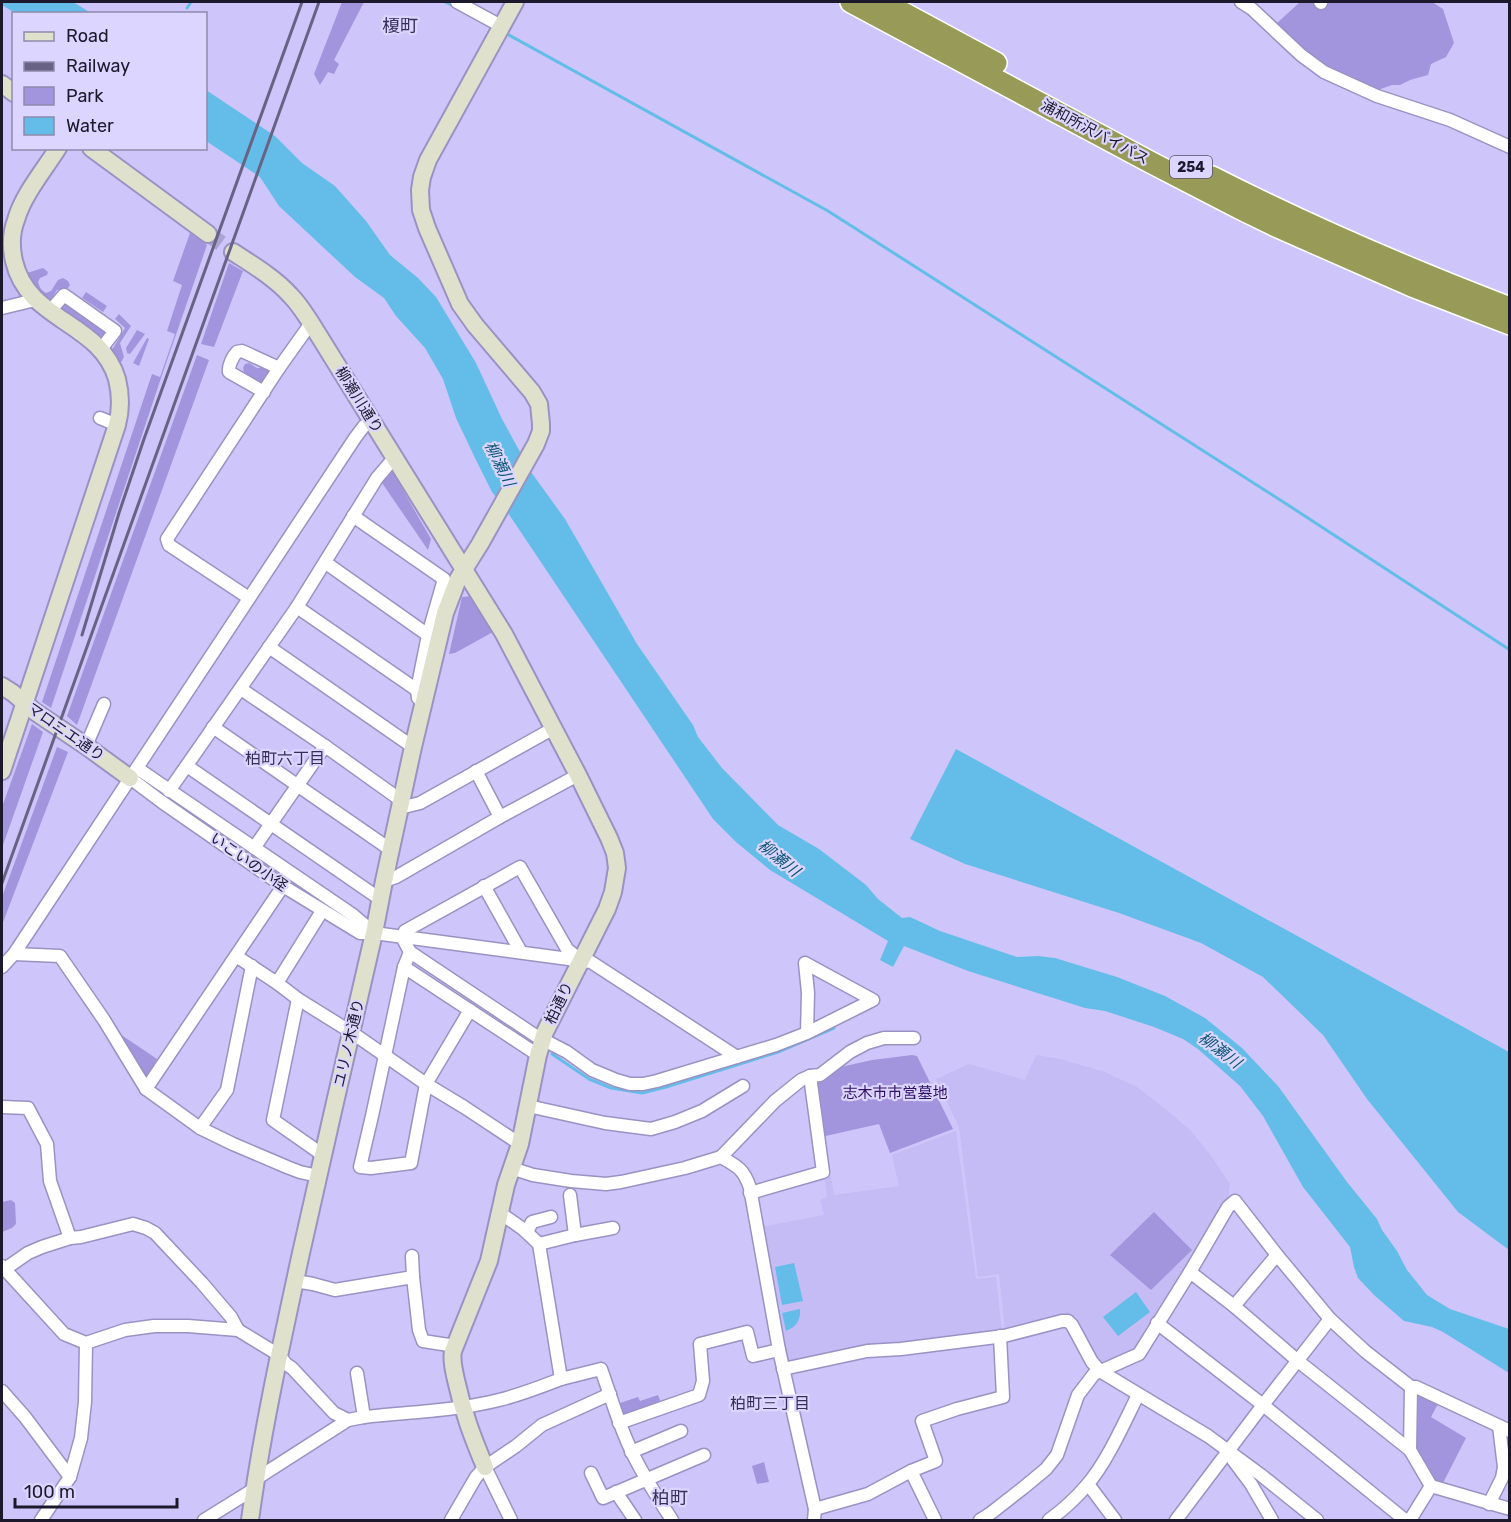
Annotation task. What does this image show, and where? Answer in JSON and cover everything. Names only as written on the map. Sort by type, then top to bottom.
[{"type":"highway","name":"浦和所沢バイパス","points":[[851,2],[1239,208],[1412,286],[1509,324]]},
{"type":"highway","name":"浦和所沢バイパス","points":[[883,2],[1252,198],[1419,273],[1509,308]]},
{"type":"street","points":[[458,2],[501,26]]},
{"type":"street","name":"ユリノ木通り","points":[[252,1518],[255,1484],[279,1355],[374,933],[413,747],[420,697],[454,588],[534,449],[541,431],[542,418],[536,398],[460,304],[427,228],[420,203],[420,183],[424,170],[515,2]]},
{"type":"street","points":[[1251,4],[1300,55],[1324,72],[1377,96],[1450,120],[1509,147]]},
{"type":"street","points":[[2,771],[117,425],[120,406],[119,389],[112,366],[101,349],[35,300],[24,286],[12,252],[8,229],[57,150]]},
{"type":"street","points":[[94,150],[208,234]]},
{"type":"street","name":"柳瀬川通り","points":[[233,252],[264,272],[295,300],[463,569]]},
{"type":"street","points":[[2,308],[35,300]]},
{"type":"street","points":[[249,598],[170,545],[167,539],[311,323]]},
{"type":"street","points":[[264,392],[229,372],[228,368],[235,354],[242,351],[279,368]]},
{"type":"street","points":[[100,418],[117,425]]},
{"type":"street","points":[[2,966],[14,954],[355,438],[364,426],[372,421]]},
{"type":"street","points":[[169,791],[297,607],[377,477],[395,457]]},
{"type":"street","points":[[297,607],[420,697],[428,635],[444,579],[353,516]]},
{"type":"street","points":[[326,563],[428,635]]},
{"type":"street","name":"柏通り","points":[[463,569],[504,634],[554,728],[609,838],[615,853],[617,868],[613,892],[607,909],[549,1020],[540,1047],[520,1144],[506,1185],[485,1272],[452,1357],[467,1424],[485,1467]]},
{"type":"street","points":[[269,647],[413,747]]},
{"type":"street","name":"マロニエ通り","points":[[2,686],[86,746],[133,773]]},
{"type":"street","points":[[241,689],[325,746],[401,804],[420,803],[554,728]]},
{"type":"street","points":[[86,746],[104,704]]},
{"type":"street","points":[[213,727],[391,850]]},
{"type":"street","points":[[254,848],[325,746]]},
{"type":"street","points":[[186,766],[380,898]]},
{"type":"street","points":[[476,771],[500,817]]},
{"type":"street","points":[[133,773],[169,791],[353,915],[374,933]]},
{"type":"street","name":"いこいの小径","points":[[133,773],[162,802],[283,886],[360,933],[580,960]]},
{"type":"street","points":[[384,881],[578,775]]},
{"type":"street","points":[[540,1047],[410,952],[402,937],[405,931],[520,867],[567,949],[580,960],[591,962],[737,1057]]},
{"type":"street","points":[[146,1089],[283,886]]},
{"type":"street","points":[[484,886],[521,952]]},
{"type":"street","points":[[277,982],[322,911]]},
{"type":"street","points":[[410,952],[404,967],[360,1167],[371,1168],[411,1163],[426,1084],[470,1010]]},
{"type":"street","points":[[14,954],[60,956],[104,1020],[146,1089],[200,1128],[287,1167],[318,1176]]},
{"type":"street","points":[[236,956],[426,1084],[520,1144]]},
{"type":"street","points":[[404,967],[470,1010],[540,1047],[567,1052],[592,1070],[630,1084],[657,1081],[776,1045],[807,1033],[873,1000],[805,963],[808,993],[807,1033]]},
{"type":"street","points":[[200,1128],[227,1090],[252,966]]},
{"type":"street","points":[[298,999],[273,1120],[323,1155]]},
{"type":"street","points":[[511,1168],[533,1175],[606,1184],[685,1168],[721,1156],[775,1101],[801,1080],[820,1075],[850,1052],[867,1043],[884,1038],[914,1038]]},
{"type":"street","points":[[750,1193],[823,1173],[810,1076]]},
{"type":"street","points":[[528,1106],[605,1123],[651,1130],[702,1111],[743,1086]]},
{"type":"street","points":[[2,1107],[28,1108],[47,1144],[50,1181],[70,1238]]},
{"type":"street","points":[[721,1156],[746,1174],[779,1350],[814,1515],[868,1494],[911,1471],[936,1461],[922,1420],[1003,1397],[999,1336]]},
{"type":"street","points":[[570,1195],[575,1235]]},
{"type":"street","points":[[980,1521],[1046,1469],[1057,1455],[1078,1395],[1094,1374],[1139,1354],[1191,1272],[1228,1207],[1235,1201],[1330,1319],[1366,1352],[1411,1387],[1416,1387],[1504,1429],[1502,1478],[1489,1503]]},
{"type":"street","points":[[500,1213],[527,1232],[539,1244],[561,1379]]},
{"type":"street","points":[[527,1232],[532,1222],[550,1217]]},
{"type":"street","points":[[238,1330],[231,1317],[155,1233],[133,1224],[70,1238],[28,1253],[4,1272],[64,1334],[86,1343],[126,1330],[154,1326],[238,1330],[279,1355],[334,1413],[348,1420]]},
{"type":"street","points":[[539,1244],[613,1228]]},
{"type":"street","points":[[412,1256],[419,1330],[423,1341],[455,1346]]},
{"type":"street","points":[[1234,1306],[1277,1256]]},
{"type":"street","points":[[1191,1272],[1410,1450],[1431,1486],[1509,1509]]},
{"type":"street","points":[[295,1281],[335,1290],[413,1277]]},
{"type":"street","points":[[1176,1521],[1227,1451],[1330,1319]]},
{"type":"street","points":[[783,1369],[867,1351],[901,1350],[999,1336],[1068,1321],[1072,1324],[1092,1362],[1100,1371],[1208,1436],[1261,1475],[1317,1521]]},
{"type":"street","points":[[1158,1323],[1405,1521]]},
{"type":"street","points":[[619,1423],[699,1395],[703,1381],[700,1344],[747,1332],[753,1356],[779,1350]]},
{"type":"street","points":[[41,1521],[70,1478],[81,1438],[85,1402],[86,1343]]},
{"type":"street","points":[[204,1521],[348,1420],[499,1401],[561,1379],[602,1369],[619,1423],[632,1452],[672,1521]]},
{"type":"street","points":[[357,1373],[364,1417]]},
{"type":"street","points":[[1410,1450],[1411,1387]]},
{"type":"street","points":[[2,1391],[25,1417],[70,1478]]},
{"type":"street","points":[[451,1521],[476,1477],[485,1467],[542,1425],[610,1394]]},
{"type":"street","points":[[1049,1521],[1088,1484],[1101,1466],[1138,1395]]},
{"type":"street","points":[[632,1452],[681,1431]]},
{"type":"street","points":[[1227,1451],[1251,1484],[1272,1521]]},
{"type":"street","points":[[591,1473],[603,1498],[705,1455]]},
{"type":"street","points":[[485,1467],[511,1521]]},
{"type":"street","points":[[911,1471],[935,1521]]},
{"type":"street","points":[[1251,1484],[1261,1475]]},
{"type":"street","points":[[1088,1484],[1115,1521]]},
{"type":"street","points":[[1410,1521],[1431,1486]]},
{"type":"street","points":[[616,1492],[635,1521]]},
{"type":"shaded area","points":[[2,248],[10,275],[20,295],[19,300],[2,304]]},
{"type":"shaded area","points":[[1036,1055],[1060,1059],[1105,1072],[1137,1087],[1191,1131],[1230,1184],[1228,1199],[1215,1223],[1135,1352],[1103,1365],[1098,1364],[1075,1320],[1005,1330],[999,1274],[978,1277],[959,1127],[936,1079],[969,1064],[1025,1080]]},
{"type":"shaded area","points":[[956,1131],[976,1279],[996,1277],[1002,1332],[787,1365],[761,1227],[824,1215],[820,1200],[827,1197],[824,1173],[830,1171],[834,1195],[899,1186],[892,1155]]},
{"type":"green space","points":[[342,2],[364,2],[334,60],[339,64],[334,74],[328,72],[320,85],[314,74]]},
{"type":"green space","points":[[1300,2],[1432,2],[1443,9],[1454,43],[1446,57],[1431,64],[1428,75],[1378,90],[1367,88],[1327,68],[1276,24]]},
{"type":"green space","points":[[190,233],[207,245],[51,708],[42,702],[152,374],[160,377],[175,334],[167,331],[182,285],[173,281]]},
{"type":"green space","points":[[229,263],[243,271],[214,347],[201,344]]},
{"type":"green space","points":[[43,268],[48,272],[47,275],[40,278],[38,282],[46,293],[51,291],[58,280],[63,278],[70,285],[68,288],[57,290],[50,301],[27,273]]},
{"type":"green space","points":[[86,292],[107,306],[103,312],[82,298]]},
{"type":"green space","points":[[63,302],[109,334],[104,342],[58,310]]},
{"type":"green space","points":[[119,314],[131,326],[120,343],[124,357],[120,364],[112,350],[125,328],[115,319]]},
{"type":"green space","points":[[137,330],[145,334],[130,354],[127,353],[126,348]]},
{"type":"green space","points":[[147,338],[149,339],[139,366],[133,363]]},
{"type":"green space","points":[[197,355],[209,360],[77,725],[67,716]]},
{"type":"green space","points":[[249,363],[257,368],[268,370],[262,384],[244,372],[245,364]]},
{"type":"green space","points":[[392,471],[431,539],[428,550],[380,480],[385,472]]},
{"type":"green space","points":[[471,596],[493,632],[449,654],[462,597]]},
{"type":"green space","points":[[32,724],[43,732],[2,848],[2,807]]},
{"type":"green space","points":[[57,747],[68,752],[2,925],[2,897]]},
{"type":"green space","points":[[117,1032],[157,1059],[146,1079]]},
{"type":"green space","name":"志木市市営墓地","points":[[917,1056],[953,1129],[890,1153],[879,1124],[821,1137],[816,1085],[841,1067]]},
{"type":"green space","points":[[11,1200],[15,1203],[16,1224],[2,1232],[2,1202]]},
{"type":"green space","points":[[1154,1212],[1192,1250],[1151,1290],[1110,1255]]},
{"type":"green space","points":[[1418,1391],[1439,1402],[1431,1417],[1466,1438],[1442,1485],[1432,1482],[1416,1452],[1414,1395]]},
{"type":"green space","points":[[658,1395],[663,1408],[619,1423],[614,1405],[638,1397],[640,1401]]},
{"type":"green space","points":[[764,1462],[769,1482],[757,1484],[752,1466]]},
{"type":"water","points":[[2,2],[73,2],[89,12],[13,12],[2,5]]},
{"type":"water","name":"柳瀬川","points":[[207,91],[275,136],[302,163],[335,186],[366,221],[390,255],[418,278],[436,297],[476,363],[502,419],[531,472],[565,519],[637,644],[693,725],[698,737],[722,768],[778,825],[819,849],[866,885],[878,899],[902,918],[910,917],[940,931],[1017,957],[1055,958],[1117,977],[1165,996],[1205,1018],[1242,1048],[1278,1086],[1347,1182],[1377,1219],[1407,1270],[1427,1295],[1450,1309],[1509,1329],[1509,1373],[1443,1332],[1432,1327],[1404,1321],[1374,1295],[1358,1278],[1350,1247],[1303,1187],[1263,1116],[1240,1086],[1198,1049],[1183,1039],[1154,1027],[968,971],[904,946],[893,967],[880,960],[888,941],[770,870],[736,842],[713,819],[492,492],[456,418],[443,379],[425,348],[396,316],[384,298],[355,277],[279,206],[260,177],[207,142]]},
{"type":"water","points":[[956,749],[1509,1052],[1509,1250],[1458,1212],[1367,1099],[1323,1035],[1263,977],[1201,943],[1119,913],[965,864],[910,839]]},
{"type":"water","points":[[794,1263],[803,1301],[782,1305],[775,1267]]},
{"type":"water","points":[[1136,1292],[1150,1312],[1118,1336],[1103,1317]]},
{"type":"water","points":[[800,1309],[797,1323],[786,1331],[782,1313]]},
{"type":"waterway","points":[[187,8],[191,2]]},
{"type":"waterway","points":[[445,2],[454,6]]},
{"type":"waterway","points":[[507,34],[828,211],[1510,650]]},
{"type":"waterway","points":[[552,1054],[589,1079],[611,1088],[642,1093],[778,1052],[834,1028]]},
{"type":"tunnel","points":[[208,234],[233,252]]},
{"type":"railway","points":[[82,635],[144,439],[302,2]]},
{"type":"railway","points":[[2,883],[319,2]]},
{"type":"district","name":"榎町","points":[[400,26]]},
{"type":"district","name":"柏町六丁目","points":[[285,758]]},
{"type":"district","name":"柏町三丁目","points":[[770,1403]]},
{"type":"district","name":"柏町","points":[[670,1498]]}]
